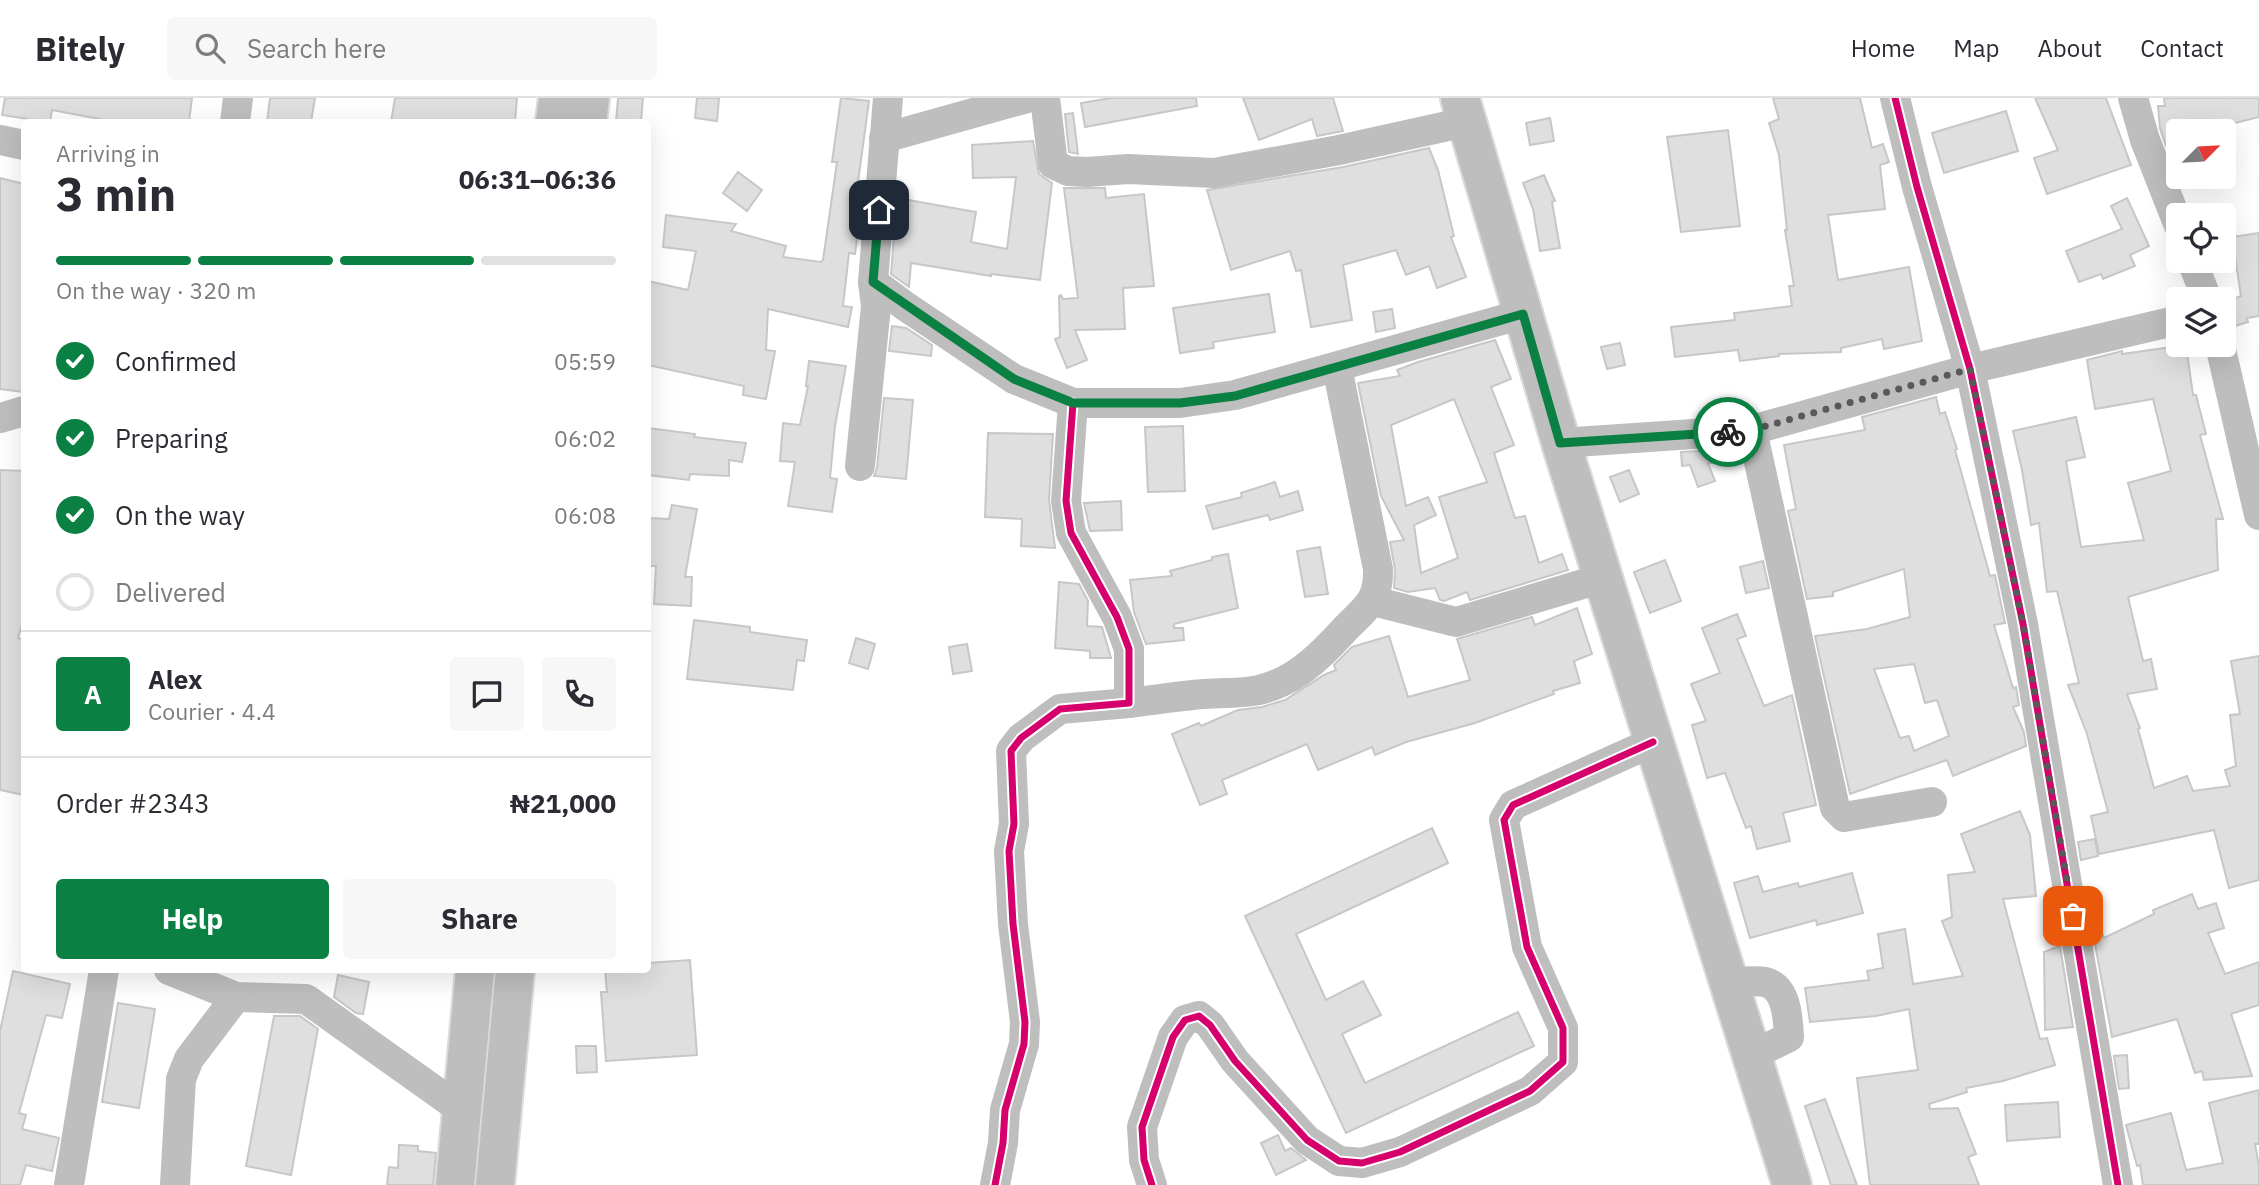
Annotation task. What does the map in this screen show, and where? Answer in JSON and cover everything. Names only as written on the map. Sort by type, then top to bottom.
[{"type":"main road","points":[[555,119],[558,98]]},
{"type":"main road","points":[[587,119],[590,98]]},
{"type":"main road","points":[[1463,110],[1560,443],[1792,1185]]},
{"type":"main road","points":[[455,1185],[475,973]]},
{"type":"main road","points":[[495,1185],[515,973]]},
{"type":"street","points":[[235,119],[238,98]]},
{"type":"street","points":[[860,466],[885,298],[884,138],[888,98]]},
{"type":"street","points":[[884,138],[1027,98]]},
{"type":"street","points":[[1045,98],[1053,164],[1068,171],[1128,169],[1214,173],[1339,150],[1463,110]]},
{"type":"street","points":[[1895,98],[1917,187],[1970,369],[2023,624],[2118,1185]]},
{"type":"street","points":[[2133,98],[2145,140],[2170,203]]},
{"type":"street","points":[[0,140],[21,144]]},
{"type":"street","points":[[885,298],[1014,379],[1073,403],[1180,403],[1235,396],[1523,314]]},
{"type":"street","points":[[1560,443],[1752,430],[1970,369],[2166,323]]},
{"type":"street","points":[[2223,357],[2259,515]]},
{"type":"street","points":[[995,1185],[1003,1143],[1004,1110],[1024,1044],[1025,1021],[1013,923],[1009,851],[1014,824],[1011,751],[1021,738],[1060,709],[1207,694],[1248,694],[1270,687],[1292,677],[1317,658],[1373,601],[1378,586],[1378,569],[1337,367]]},
{"type":"street","points":[[1073,403],[1066,501],[1071,533],[1117,617],[1129,649],[1129,703]]},
{"type":"street","points":[[1752,430],[1835,808],[1843,817],[1932,802]]},
{"type":"street","points":[[1373,601],[1456,622],[1603,578]]},
{"type":"street","points":[[1152,1185],[1144,1160],[1142,1127],[1174,1037],[1185,1020],[1199,1016],[1210,1025],[1235,1061],[1307,1140],[1339,1161],[1362,1163],[1400,1152],[1530,1091],[1563,1062],[1563,1028],[1527,947],[1504,820],[1513,804],[1653,742]]},
{"type":"street","points":[[69,1185],[104,973]]},
{"type":"street","points":[[181,973],[236,997],[306,999],[462,1110]]},
{"type":"street","points":[[175,1185],[181,1079],[189,1059],[236,997]]},
{"type":"building","points":[[5,98],[192,98],[189,119],[99,119],[52,110],[50,119],[2,115]]},
{"type":"building","points":[[270,98],[315,98],[312,119],[267,119]]},
{"type":"building","points":[[395,98],[517,98],[515,119],[392,119]]},
{"type":"building","points":[[618,98],[643,98],[641,119],[616,119]]},
{"type":"building","points":[[697,98],[719,98],[717,121],[695,118]]},
{"type":"building","points":[[841,98],[869,101],[858,182],[858,191],[863,192],[862,201],[855,254],[849,253],[843,306],[852,307],[848,327],[768,309],[766,350],[775,351],[766,399],[743,395],[744,386],[651,366],[651,282],[688,290],[696,251],[663,247],[666,215],[736,224],[731,231],[786,246],[783,257],[821,262],[837,162],[832,162]]},
{"type":"building","points":[[1111,98],[1196,98],[1197,106],[1085,127],[1081,103]]},
{"type":"building","points":[[1243,98],[1333,98],[1343,131],[1317,136],[1312,119],[1259,140]]},
{"type":"building","points":[[1773,98],[1860,98],[1872,148],[1883,144],[1889,162],[1880,165],[1885,209],[1828,215],[1838,280],[1909,267],[1922,341],[1884,349],[1882,339],[1841,348],[1841,352],[1779,354],[1740,361],[1738,350],[1675,357],[1671,327],[1735,320],[1734,313],[1792,306],[1789,286],[1794,286],[1785,230],[1779,155],[1769,123],[1779,119]]},
{"type":"building","points":[[2035,98],[2106,98],[2131,165],[2047,194],[2034,158],[2058,150]]},
{"type":"building","points":[[2164,98],[2259,98],[2259,117],[2236,123],[2236,119],[2166,119],[2166,146],[2160,128],[2158,106],[2165,106]]},
{"type":"building","points":[[2006,111],[2018,151],[1944,173],[1932,133]]},
{"type":"building","points":[[1073,113],[1078,154],[1069,152],[1065,114]]},
{"type":"building","points":[[1550,118],[1554,141],[1530,145],[1526,123]]},
{"type":"building","points":[[1728,130],[1740,226],[1681,232],[1667,137]]},
{"type":"building","points":[[1033,141],[1039,174],[1052,183],[1040,280],[991,276],[911,263],[909,287],[891,274],[897,198],[976,212],[971,242],[1007,249],[1016,177],[973,178],[972,145]]},
{"type":"building","points":[[1429,148],[1438,170],[1454,236],[1451,237],[1466,277],[1437,288],[1429,266],[1406,275],[1396,250],[1343,265],[1352,320],[1311,327],[1301,270],[1296,271],[1290,251],[1231,270],[1207,190],[1343,167]]},
{"type":"building","points":[[738,172],[762,190],[747,211],[723,193]]},
{"type":"building","points":[[1544,175],[1555,201],[1552,202],[1560,248],[1540,251],[1533,209],[1523,183]]},
{"type":"building","points":[[0,178],[21,183],[21,392],[0,389]]},
{"type":"building","points":[[1064,188],[1105,188],[1106,198],[1144,194],[1154,286],[1123,288],[1125,329],[1075,330],[1087,360],[1067,368],[1055,339],[1060,337],[1059,296],[1063,299],[1078,298]]},
{"type":"building","points":[[2127,198],[2149,246],[2130,255],[2135,266],[2103,279],[2101,274],[2079,282],[2066,251],[2122,229],[2111,206]]},
{"type":"building","points":[[2259,233],[2259,316],[2247,318],[2248,322],[2236,326],[2236,298],[2241,296],[2236,263],[2236,236]]},
{"type":"building","points":[[1269,294],[1275,332],[1213,342],[1214,348],[1180,353],[1173,308]]},
{"type":"building","points":[[1392,309],[1395,328],[1376,332],[1373,312]]},
{"type":"building","points":[[892,326],[906,328],[932,345],[931,356],[889,351]]},
{"type":"building","points":[[1495,340],[1511,379],[1491,387],[1514,445],[1494,453],[1515,518],[1525,516],[1539,563],[1562,554],[1568,570],[1470,600],[1467,592],[1444,601],[1440,600],[1435,588],[1408,592],[1394,588],[1395,569],[1390,542],[1404,540],[1381,496],[1358,383],[1400,376],[1397,370]],"holes":[[[1454,399],[1487,482],[1439,497],[1458,558],[1421,573],[1414,525],[1436,515],[1428,497],[1406,506],[1391,425]]]},
{"type":"building","points":[[1620,343],[1625,365],[1607,369],[1601,347]]},
{"type":"building","points":[[2166,348],[2166,357],[2188,357],[2193,395],[2196,395],[2206,434],[2200,435],[2223,519],[2216,519],[2218,570],[2128,597],[2143,661],[2151,659],[2157,689],[2127,694],[2140,728],[2138,729],[2154,788],[2187,776],[2193,791],[2230,786],[2225,770],[2236,766],[2230,715],[2240,714],[2231,661],[2259,656],[2259,880],[2229,888],[2214,830],[2099,854],[2091,816],[2108,812],[2087,734],[2068,685],[2079,683],[2057,591],[2047,592],[2039,523],[2031,525],[2013,431],[2076,417],[2085,457],[2066,461],[2081,547],[2144,540],[2128,483],[2171,471],[2153,399],[2095,409],[2087,360],[2122,351],[2122,354]]},
{"type":"building","points":[[809,361],[846,366],[835,426],[830,478],[837,479],[832,512],[788,506],[795,462],[780,461],[783,423],[800,425],[808,386]]},
{"type":"building","points":[[1936,397],[1940,414],[1945,412],[1990,576],[1995,575],[2005,623],[1994,625],[2013,688],[2016,687],[2019,705],[2013,707],[2024,732],[2026,746],[1953,776],[1947,760],[1850,794],[1815,636],[1867,629],[1910,617],[1904,569],[1833,592],[1833,596],[1807,599],[1788,511],[1796,509],[1784,445],[1865,430],[1862,417]],"holes":[[[1914,664],[1925,703],[1937,700],[1949,736],[1914,751],[1909,736],[1900,738],[1874,669]]]},
{"type":"building","points":[[884,398],[913,400],[906,479],[874,476]]},
{"type":"building","points":[[1183,426],[1185,491],[1148,492],[1145,427]]},
{"type":"building","points":[[651,428],[746,443],[742,462],[729,460],[729,476],[690,474],[689,480],[651,475]]},
{"type":"building","points":[[988,433],[1053,434],[1049,500],[1055,548],[1021,546],[1022,519],[985,517]]},
{"type":"building","points":[[1720,450],[1721,462],[1708,463],[1715,481],[1698,487],[1690,465],[1682,466],[1681,452]]},
{"type":"building","points":[[0,470],[21,471],[21,628],[18,638],[21,639],[21,794],[0,790]]},
{"type":"building","points":[[1629,470],[1639,494],[1620,502],[1610,477]]},
{"type":"building","points":[[1275,482],[1280,497],[1298,491],[1303,510],[1270,520],[1268,515],[1213,529],[1206,506],[1242,497],[1241,493]]},
{"type":"building","points":[[1121,501],[1122,530],[1090,531],[1084,503]]},
{"type":"building","points":[[672,505],[697,509],[685,577],[692,577],[691,606],[654,604],[656,566],[651,566],[651,518],[669,519]]},
{"type":"building","points":[[1320,547],[1328,594],[1305,597],[1297,551]]},
{"type":"building","points":[[1228,554],[1238,608],[1174,624],[1174,628],[1183,628],[1184,640],[1146,644],[1134,612],[1130,580],[1172,576],[1170,571]]},
{"type":"building","points":[[1665,560],[1681,601],[1650,613],[1634,572]]},
{"type":"building","points":[[1763,561],[1769,588],[1746,593],[1740,567]]},
{"type":"building","points":[[1059,582],[1079,584],[1088,601],[1087,626],[1102,627],[1111,658],[1090,658],[1090,651],[1055,648]]},
{"type":"building","points":[[1577,608],[1592,654],[1574,661],[1580,683],[1553,691],[1554,694],[1475,723],[1406,742],[1375,755],[1372,747],[1318,770],[1307,744],[1222,780],[1227,794],[1200,805],[1172,734],[1199,723],[1201,726],[1238,710],[1285,700],[1336,670],[1334,665],[1352,647],[1389,636],[1408,697],[1470,680],[1457,639],[1532,617],[1535,625]]},
{"type":"building","points":[[1737,614],[1746,636],[1737,639],[1764,706],[1792,695],[1816,805],[1783,813],[1790,841],[1757,849],[1751,826],[1746,828],[1725,773],[1707,778],[1692,725],[1706,721],[1691,684],[1720,673],[1702,628]]},
{"type":"building","points":[[694,620],[750,627],[750,632],[807,640],[804,661],[797,660],[793,690],[687,679]]},
{"type":"building","points":[[856,638],[875,644],[868,669],[849,663]]},
{"type":"building","points":[[967,644],[972,671],[953,674],[949,647]]},
{"type":"building","points":[[2020,811],[2030,835],[2036,896],[2003,899],[2040,1039],[2047,1038],[2055,1065],[2003,1081],[1966,1088],[1967,1092],[1929,1104],[1930,1109],[1958,1108],[1976,1154],[1968,1157],[1979,1185],[1870,1185],[1857,1078],[1918,1070],[1909,1009],[1876,1016],[1810,1022],[1805,988],[1869,980],[1867,971],[1883,968],[1878,934],[1905,929],[1913,984],[1963,976],[1942,921],[1952,917],[1948,875],[1975,872],[1961,834]]},
{"type":"building","points":[[1432,828],[1448,863],[1296,934],[1326,1000],[1363,981],[1381,1015],[1342,1034],[1365,1083],[1518,1012],[1534,1046],[1346,1133],[1245,916]]},
{"type":"building","points":[[2095,839],[2098,856],[2081,860],[2078,842]]},
{"type":"building","points":[[1852,873],[1863,913],[1817,925],[1816,920],[1750,938],[1734,883],[1758,876],[1763,892],[1798,883],[1799,887]]},
{"type":"building","points":[[2192,894],[2198,909],[2216,903],[2224,928],[2208,933],[2225,974],[2259,962],[2259,1005],[2231,1014],[2252,1076],[2204,1080],[2202,1071],[2195,1073],[2177,1019],[2112,1037],[2093,933],[2101,930],[2104,938],[2154,914],[2153,910]]},
{"type":"building","points":[[2060,946],[2073,1027],[2045,1030],[2044,952]]},
{"type":"building","points":[[690,960],[697,1055],[606,1061],[601,992],[607,992],[605,973],[651,973],[651,963]]},
{"type":"building","points":[[13,971],[70,984],[62,1018],[46,1015],[19,1113],[26,1115],[22,1129],[59,1138],[52,1171],[26,1165],[20,1185],[0,1185],[0,1031]]},
{"type":"building","points":[[338,975],[369,982],[363,1014],[356,1013],[334,997]]},
{"type":"building","points":[[118,1003],[155,1009],[139,1108],[102,1102]]},
{"type":"building","points":[[274,1016],[300,1016],[318,1029],[291,1175],[246,1166]]},
{"type":"building","points":[[576,1046],[596,1046],[597,1072],[577,1073]]},
{"type":"building","points":[[2127,1055],[2129,1088],[2119,1089],[2114,1056]]},
{"type":"building","points":[[2259,1090],[2259,1144],[2255,1144],[2259,1185],[2143,1185],[2140,1165],[2137,1166],[2126,1125],[2171,1113],[2186,1170],[2223,1163],[2209,1103]]},
{"type":"building","points":[[1825,1099],[1857,1185],[1831,1185],[1805,1106]]},
{"type":"building","points":[[2058,1102],[2060,1137],[2007,1141],[2005,1105]]},
{"type":"building","points":[[1278,1135],[1285,1151],[1291,1148],[1306,1160],[1276,1175],[1261,1143]]},
{"type":"building","points":[[399,1145],[418,1146],[418,1151],[436,1153],[433,1185],[387,1185],[389,1167],[398,1168]]},
{"type":"cycle path","points":[[1895,98],[1917,187],[1970,369],[2023,624],[2118,1185]]},
{"type":"cycle path","points":[[995,1185],[1003,1143],[1005,1110],[1024,1044],[1025,1022],[1013,924],[1009,851],[1014,824],[1011,751],[1021,738],[1060,709],[1129,703],[1129,649],[1117,617],[1071,533],[1066,501],[1073,403]]},
{"type":"cycle path","points":[[1152,1185],[1144,1160],[1142,1127],[1173,1037],[1185,1020],[1199,1016],[1210,1025],[1235,1061],[1307,1140],[1339,1161],[1362,1163],[1400,1152],[1530,1091],[1563,1062],[1563,1028],[1527,947],[1504,820],[1513,805],[1653,742]]},
{"type":"way so far","points":[[1728,432],[1752,430],[1970,369],[2023,624],[2073,916]]},
{"type":"route","points":[[879,210],[873,282],[1014,379],[1073,403],[1180,403],[1235,396],[1523,314],[1560,443],[1728,432]]}]
